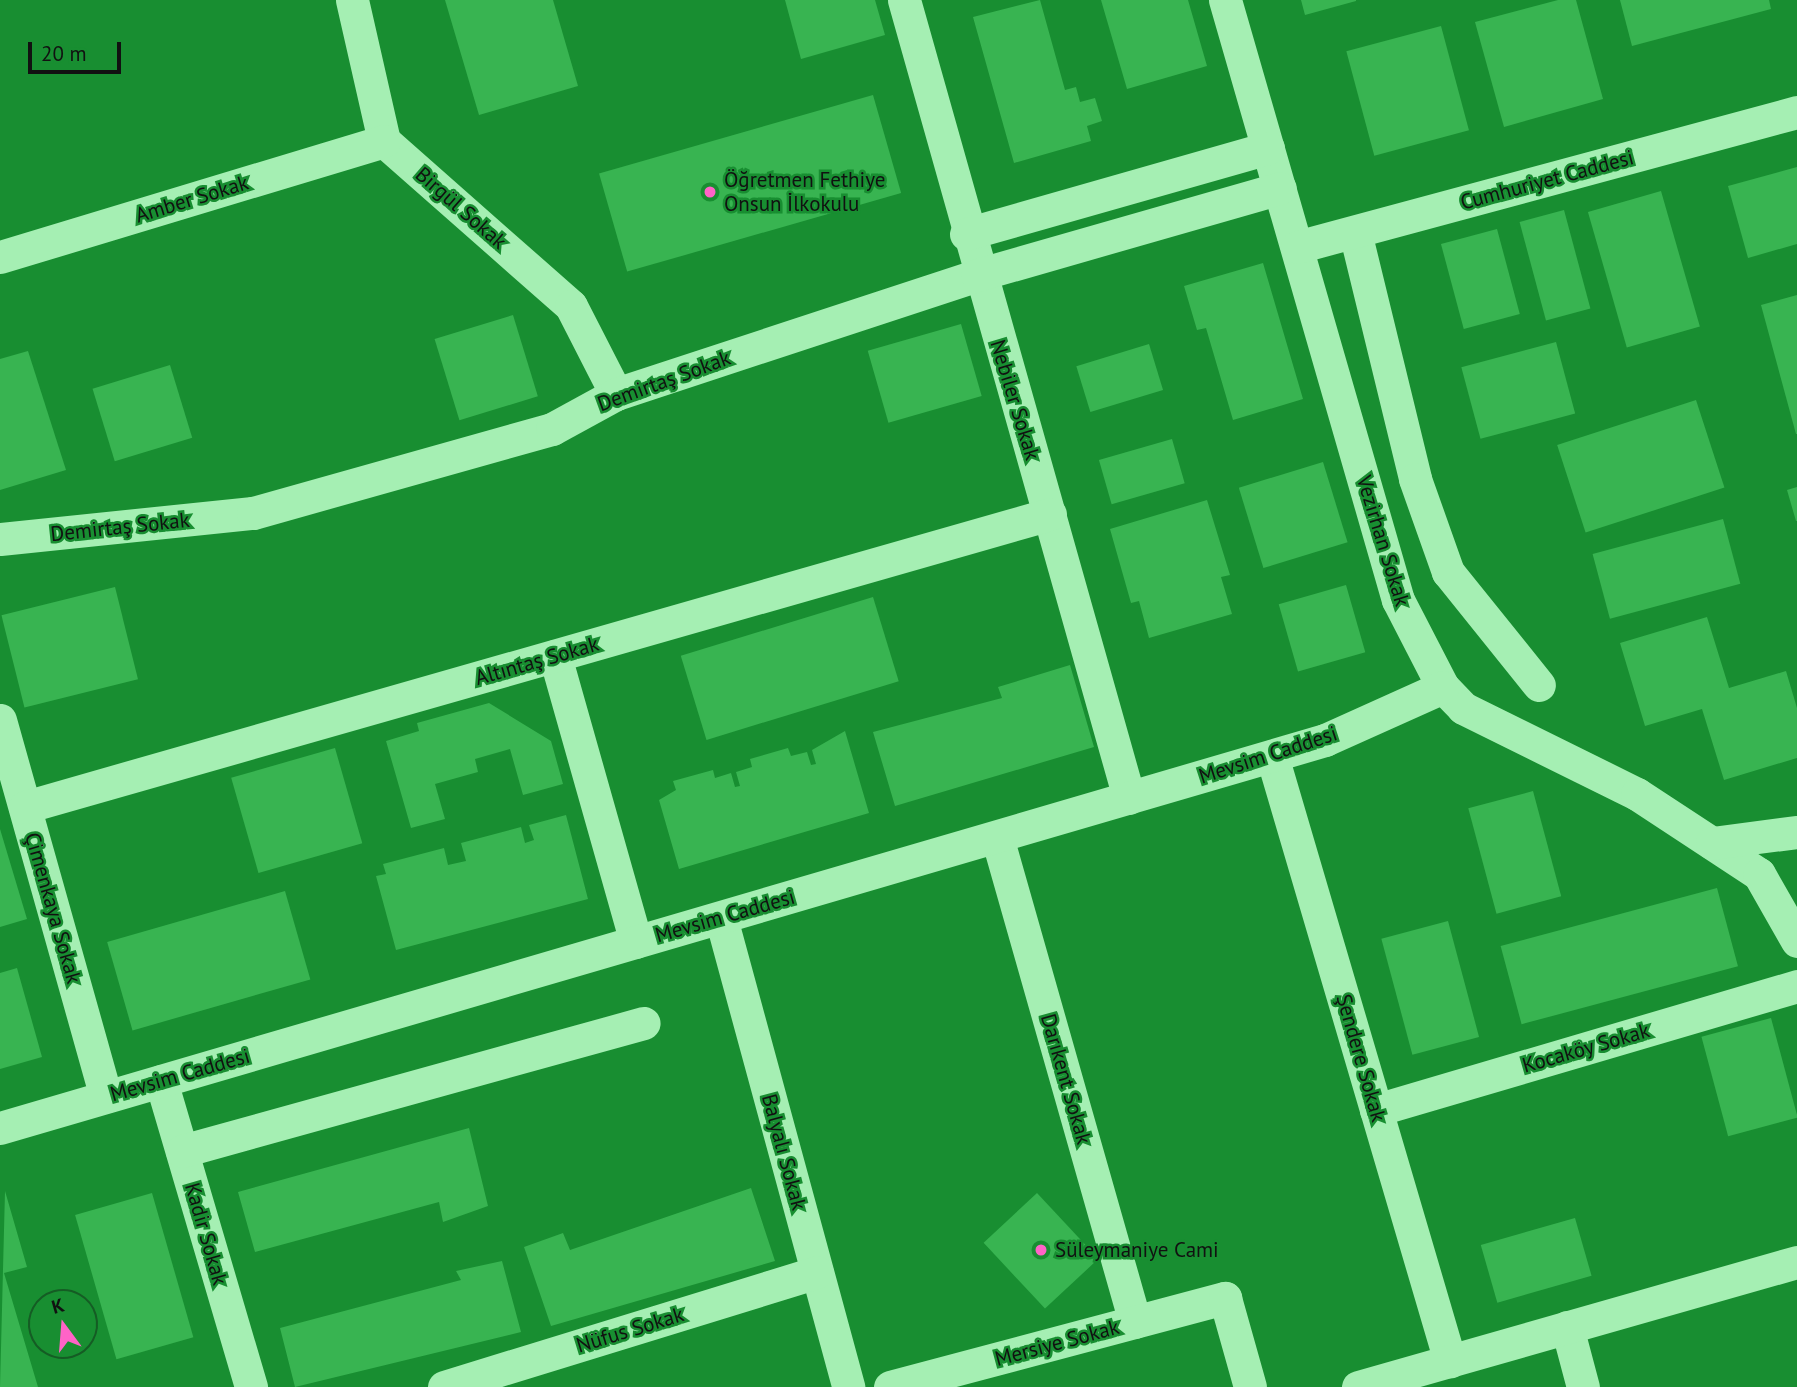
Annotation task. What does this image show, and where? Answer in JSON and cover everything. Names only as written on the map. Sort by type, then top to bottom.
[{"type":"street","points":[[352,0],[384,141]]},
{"type":"street","name":"Nebiler Sokak","points":[[904,0],[977,275],[1050,514],[1129,798]]},
{"type":"street","name":"Vezirhan Sokak","points":[[1225,0],[1398,600],[1443,687],[1463,708],[1637,794],[1759,874],[1797,941]]},
{"type":"street","name":"Cumhuriyet Caddesi","points":[[1297,247],[1797,111]]},
{"type":"street","name":"Amber Sokak","points":[[0,257],[384,141]]},
{"type":"street","name":"Birgül Sokak","points":[[384,141],[571,306],[616,394]]},
{"type":"street","points":[[966,234],[1268,148]]},
{"type":"street","name":"Demirtaş Sokak","points":[[0,539],[253,513],[552,429],[616,394],[977,275],[1280,188]]},
{"type":"street","points":[[1355,232],[1415,479],[1448,572],[1539,685]]},
{"type":"street","name":"Altıntaş Sokak","points":[[24,807],[1050,514]]},
{"type":"street","points":[[555,656],[636,942]]},
{"type":"street","name":"Mevsim Caddesi","points":[[0,1128],[1325,740],[1443,687]]},
{"type":"street","name":"Çimenkaya Sokak","points":[[0,720],[106,1096]]},
{"type":"street","name":"Şendere Sokak","points":[[1272,756],[1450,1361]]},
{"type":"street","points":[[1712,843],[1797,832]]},
{"type":"street","name":"Darıkent Sokak","points":[[997,837],[1135,1322]]},
{"type":"street","name":"Balyalı Sokak","points":[[721,918],[848,1387]]},
{"type":"street","name":"Kocaköy Sokak","points":[[1376,1110],[1797,986]]},
{"type":"street","points":[[182,1151],[644,1023]]},
{"type":"street","name":"Kadir Sokak","points":[[161,1081],[251,1387]]},
{"type":"street","points":[[1359,1387],[1797,1262]]},
{"type":"street","name":"Nüfus Sokak","points":[[444,1387],[817,1272]]},
{"type":"street","name":"Mersiye Sokak","points":[[890,1387],[1224,1298],[1250,1387]]},
{"type":"street","points":[[1567,1327],[1583,1387]]},
{"type":"building","points":[[445,0],[553,0],[578,86],[479,115]]},
{"type":"building","points":[[785,0],[875,0],[885,35],[801,59]]},
{"type":"building","points":[[1040,0],[1065,90],[1076,87],[1080,102],[1095,98],[1102,121],[1087,126],[1091,141],[1014,163],[973,17]]},
{"type":"building","points":[[1101,0],[1188,0],[1207,66],[1127,89]]},
{"type":"building","points":[[1301,0],[1356,0],[1356,1],[1305,15]]},
{"type":"building","points":[[1558,0],[1576,0],[1603,99],[1504,127],[1475,22]]},
{"type":"building","points":[[1620,0],[1769,0],[1771,9],[1632,46]]},
{"type":"building","points":[[1441,26],[1469,130],[1374,156],[1346,51]]},
{"type":"building","points":[[873,95],[901,193],[627,272],[599,174]]},
{"type":"building","points":[[1797,167],[1797,244],[1748,258],[1728,186]]},
{"type":"building","points":[[1661,191],[1700,327],[1627,347],[1588,212]]},
{"type":"building","points":[[1564,210],[1590,309],[1546,320],[1520,222]]},
{"type":"building","points":[[1497,229],[1520,314],[1464,329],[1441,244]]},
{"type":"building","points":[[1263,263],[1303,399],[1233,420],[1206,328],[1197,330],[1184,286]]},
{"type":"building","points":[[1797,295],[1797,434],[1796,434],[1761,305]]},
{"type":"building","points":[[513,315],[538,396],[459,420],[435,339]]},
{"type":"building","points":[[961,324],[982,396],[888,423],[868,351]]},
{"type":"building","points":[[1556,342],[1575,413],[1480,439],[1461,367]]},
{"type":"building","points":[[1149,344],[1163,390],[1090,412],[1076,366]]},
{"type":"building","points":[[28,351],[66,470],[0,490],[0,359]]},
{"type":"building","points":[[170,365],[192,438],[115,461],[93,389]]},
{"type":"building","points":[[1696,400],[1724,487],[1586,533],[1557,445]]},
{"type":"building","points":[[1172,439],[1185,483],[1112,504],[1099,460]]},
{"type":"building","points":[[1323,462],[1348,542],[1263,568],[1239,488]]},
{"type":"building","points":[[1797,487],[1797,521],[1796,521],[1787,490]]},
{"type":"building","points":[[1207,500],[1230,575],[1221,577],[1232,614],[1149,638],[1139,601],[1131,603],[1110,529]]},
{"type":"building","points":[[1723,519],[1740,584],[1610,619],[1593,554]]},
{"type":"building","points":[[1346,585],[1365,652],[1298,672],[1279,604]]},
{"type":"building","points":[[115,587],[138,679],[24,707],[1,615]]},
{"type":"building","points":[[873,597],[899,681],[707,740],[681,656]]},
{"type":"building","points":[[1707,617],[1729,688],[1786,671],[1797,708],[1797,758],[1724,780],[1702,709],[1645,726],[1620,643]]},
{"type":"building","points":[[1070,665],[1094,747],[895,806],[873,732],[1002,698],[998,687]]},
{"type":"building","points":[[489,703],[551,741],[563,784],[523,795],[510,749],[475,759],[478,772],[435,784],[445,819],[411,828],[386,741],[419,731],[417,723]]},
{"type":"building","points":[[845,731],[869,813],[679,869],[659,800],[676,790],[673,781],[713,770],[715,778],[731,773],[735,787],[740,786],[736,772],[752,767],[750,759],[788,748],[791,756],[807,752],[811,765],[816,764],[812,750]]},
{"type":"building","points":[[335,748],[362,843],[258,873],[231,778]]},
{"type":"building","points":[[1533,791],[1561,896],[1496,914],[1468,808]]},
{"type":"building","points":[[566,815],[588,899],[396,950],[376,876],[386,874],[383,864],[444,848],[448,865],[466,861],[461,843],[521,827],[525,843],[534,840],[529,825]]},
{"type":"building","points":[[0,829],[27,919],[0,927]]},
{"type":"building","points":[[1717,888],[1738,966],[1522,1024],[1501,946]]},
{"type":"building","points":[[285,891],[310,979],[133,1030],[107,942]]},
{"type":"building","points":[[1448,921],[1479,1037],[1412,1055],[1381,939]]},
{"type":"building","points":[[17,968],[42,1057],[0,1069],[0,973]]},
{"type":"building","points":[[1771,1018],[1797,1118],[1728,1136],[1701,1037]]},
{"type":"building","points":[[469,1128],[488,1206],[443,1222],[439,1202],[255,1252],[238,1192]]},
{"type":"building","points":[[751,1188],[775,1261],[551,1326],[524,1247],[563,1233],[570,1250]]},
{"type":"building","points":[[5,1191],[27,1267],[4,1273],[38,1387],[0,1387]]},
{"type":"building","points":[[152,1193],[193,1337],[116,1359],[75,1215]]},
{"type":"building","name":"Süleymaniye Cami","points":[[1037,1193],[1098,1259],[1045,1309],[984,1243]]},
{"type":"building","points":[[1575,1218],[1592,1276],[1497,1303],[1481,1245]]},
{"type":"building","points":[[502,1261],[521,1332],[295,1387],[280,1328],[461,1280],[456,1271]]},
{"type":"place","name":"Öğretmen Fethiye Onsun İlkokulu","points":[[710,192]]},
{"type":"place","name":"Süleymaniye Cami","points":[[1041,1250]]}]
